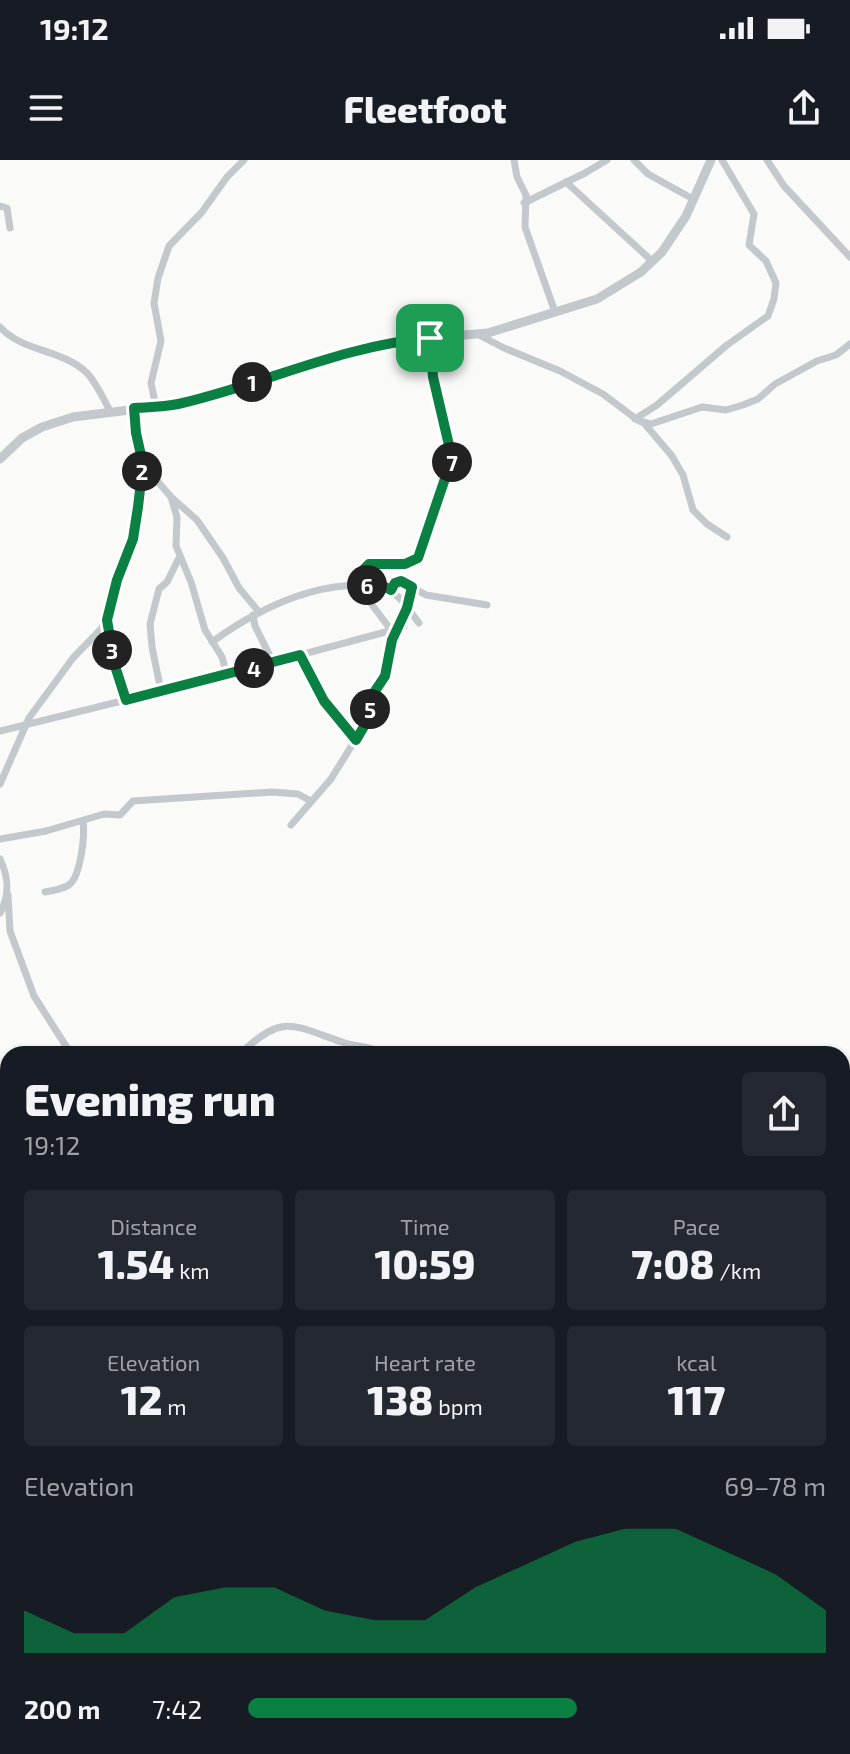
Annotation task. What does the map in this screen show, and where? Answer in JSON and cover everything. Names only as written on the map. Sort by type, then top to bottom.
[{"type":"street","points":[[156,407],[151,383],[161,341],[154,303],[158,278],[169,246],[202,212],[244,160]]},
{"type":"street","points":[[514,160],[517,177],[526,195],[525,227],[555,312]]},
{"type":"street","points":[[524,203],[607,160]]},
{"type":"street","points":[[634,160],[648,174],[693,199]]},
{"type":"street","points":[[635,419],[657,405],[727,345],[763,321],[772,308],[776,290],[774,277],[762,256],[749,245],[755,218],[752,209],[722,160]]},
{"type":"street","points":[[767,160],[784,186],[850,257]]},
{"type":"street","points":[[0,459],[22,438],[42,427],[73,417],[178,404],[367,347],[479,335],[602,297],[653,262],[674,235],[711,161]]},
{"type":"street","points":[[566,182],[653,262]]},
{"type":"street","points":[[0,206],[7,208],[10,228]]},
{"type":"street","points":[[2,332],[82,369],[110,411]]},
{"type":"street","points":[[479,335],[560,371],[603,394],[635,419],[651,424],[705,406],[726,410],[758,399],[775,384],[817,361],[836,355],[850,344]]},
{"type":"street","points":[[397,628],[360,585],[358,575],[369,564],[405,564],[418,558],[451,465],[448,435],[433,377],[430,338]]},
{"type":"street","points":[[126,700],[115,666],[107,620],[117,580],[133,539],[143,464],[134,408]]},
{"type":"street","points":[[644,423],[672,456],[684,476],[693,510],[727,537]]},
{"type":"street","points":[[143,464],[171,497],[197,520],[223,558],[256,613],[255,626],[273,662]]},
{"type":"street","points":[[171,497],[177,517],[176,546],[227,675]]},
{"type":"street","points":[[161,691],[150,624],[159,589],[167,582],[180,556]]},
{"type":"street","points":[[391,590],[398,581],[433,597],[487,605]]},
{"type":"street","points":[[212,642],[256,613],[324,589],[360,585],[379,584],[391,590],[419,623]]},
{"type":"street","points":[[291,825],[331,779],[369,718],[373,694],[385,676],[397,628],[407,608],[412,587]]},
{"type":"street","points":[[0,784],[26,726],[73,658],[107,620]]},
{"type":"street","points":[[0,731],[227,675],[397,628]]},
{"type":"street","points":[[300,655],[324,701],[356,740]]},
{"type":"street","points":[[0,839],[104,814],[120,815],[131,802],[142,800],[272,792],[298,794],[311,801]]},
{"type":"street","points":[[45,892],[65,887],[74,879],[84,842],[83,821]]},
{"type":"street","points":[[0,859],[8,895],[9,929],[34,996],[66,1046]]},
{"type":"street","points":[[0,913],[8,895]]},
{"type":"street","points":[[249,1046],[260,1036],[290,1025],[299,1025],[360,1046]]},
{"type":"route","points":[[430,338],[433,377],[450,444],[451,465],[418,558],[405,564],[369,564],[358,575],[362,585],[379,584],[391,590],[395,583],[401,581],[412,587],[407,608],[392,640],[385,676],[371,698],[369,718],[356,740],[324,701],[300,655],[126,700],[119,684],[107,620],[119,573],[133,539],[138,507],[143,464],[134,408],[178,404],[367,347],[430,338]]}]
